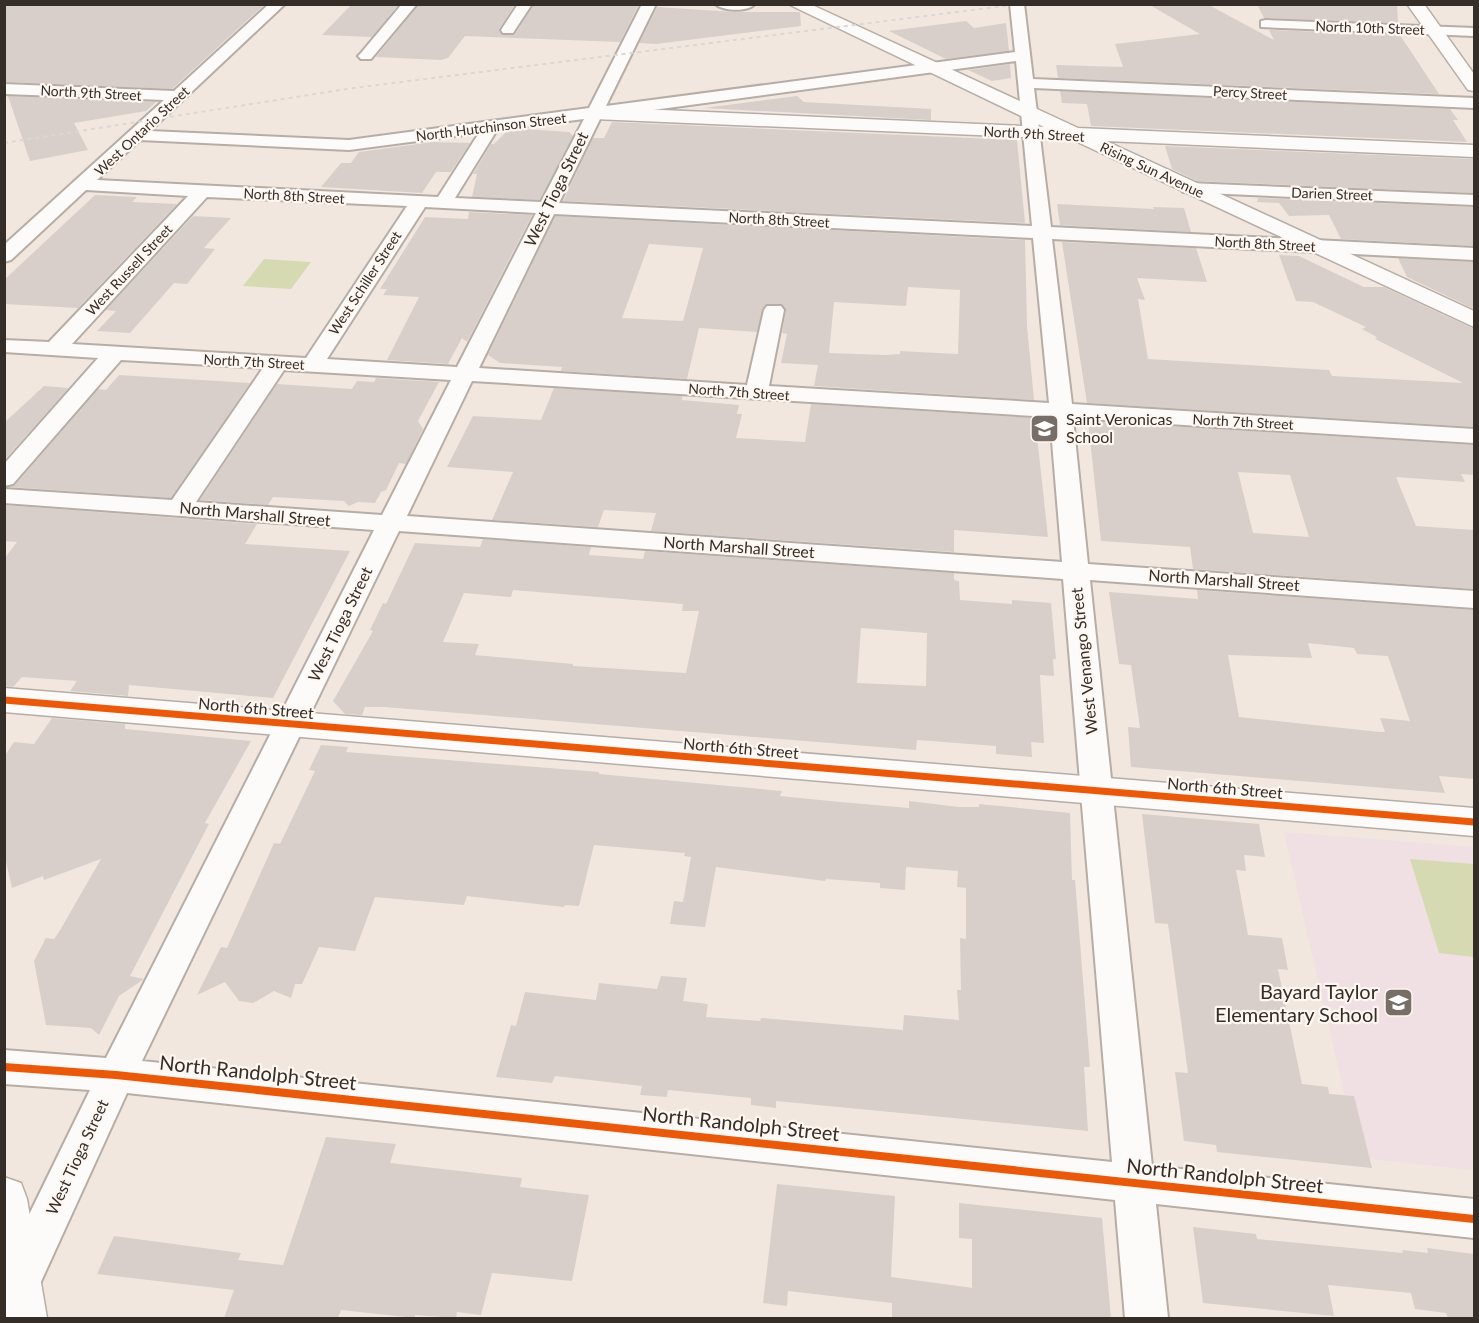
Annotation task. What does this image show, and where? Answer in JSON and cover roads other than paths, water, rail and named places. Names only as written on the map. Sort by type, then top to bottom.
[{"type":"street","name":"West Ontario Street","points":[[4,256],[84,185],[278,4]]},
{"type":"street","points":[[366,56],[410,4]]},
{"type":"street","points":[[508,30],[525,4]]},
{"type":"street","name":"West Tioga Street","points":[[14,1306],[116,1075],[649,4]]},
{"type":"street","points":[[722,4],[747,5]]},
{"type":"street","points":[[796,4],[931,69],[1029,124]]},
{"type":"street","name":"West Venango Street","points":[[1017,4],[1060,411],[1146,1318]]},
{"type":"street","points":[[1415,4],[1434,30],[1468,68],[1474,86]]},
{"type":"street","name":"North 10th Street","points":[[1266,24],[1474,32]]},
{"type":"street","name":"North Hutchinson Street","points":[[136,135],[350,145],[1022,56]]},
{"type":"street","name":"Percy Street","points":[[1026,82],[1474,102]]},
{"type":"street","name":"North 9th Street","points":[[4,88],[178,96]]},
{"type":"street","name":"North 9th Street","points":[[594,113],[1029,124],[1078,136],[1474,151]]},
{"type":"street","points":[[443,203],[491,127]]},
{"type":"street","name":"Rising Sun Avenue","points":[[1078,136],[1474,320]]},
{"type":"street","name":"North 8th Street","points":[[84,185],[1474,254]]},
{"type":"street","name":"Darien Street","points":[[1189,188],[1474,200]]},
{"type":"street","name":"West Russell Street","points":[[55,349],[202,191]]},
{"type":"street","name":"West Schiller Street","points":[[312,365],[419,202]]},
{"type":"street","points":[[756,393],[774,310]]},
{"type":"street","name":"North 7th Street","points":[[4,346],[1474,436]]},
{"type":"street","points":[[4,479],[114,354]]},
{"type":"street","points":[[179,508],[277,364]]},
{"type":"street","name":"North Marshall Street","points":[[4,496],[389,525],[1074,569],[1474,599]]},
{"type":"street","name":"North 6th Street","points":[[4,700],[1474,822]]},
{"type":"street","name":"North Randolph Street","points":[[4,1067],[116,1075],[1474,1219]]},
{"type":"street","points":[[4,1199],[14,1306]]},
{"type":"railway","points":[[4,143],[353,88],[1020,4]]},
{"type":"place","name":"Saint Veronicas School","points":[[1045,428]]},
{"type":"place","name":"Bayard Taylor Elementary School","points":[[1399,1003]]}]
